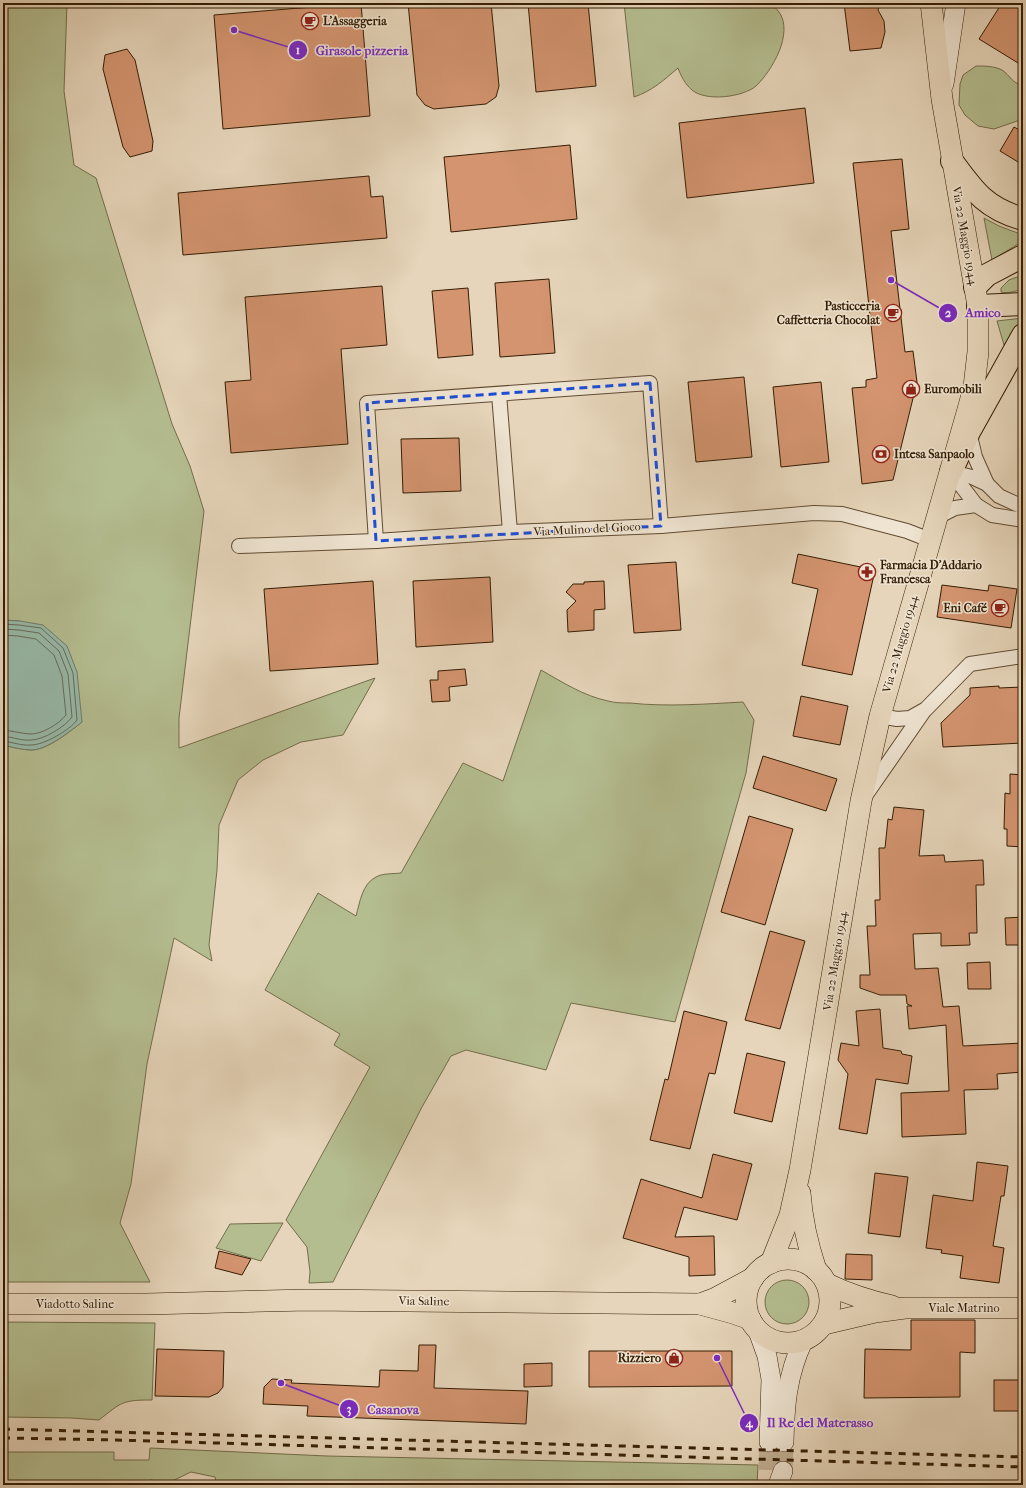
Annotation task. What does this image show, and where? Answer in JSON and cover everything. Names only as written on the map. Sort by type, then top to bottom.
[{"type":"highway","points":[[952,161],[975,191],[984,200],[1003,212],[1023,219]]},
{"type":"highway","points":[[1023,256],[987,275],[976,296],[1023,304]]},
{"type":"highway","points":[[950,472],[966,429],[1023,335]]},
{"type":"main road","name":"Via 22 Maggio 1944","points":[[931,3],[942,99],[976,296],[978,352],[974,387],[966,429]]},
{"type":"main road","name":"Via 22 Maggio 1944","points":[[770,1263],[790,1215],[800,1170],[861,801],[880,716],[950,472]]},
{"type":"main road","name":"Via 22 Maggio 1944","points":[[800,1170],[801,1200],[807,1245],[822,1277]]},
{"type":"main road","points":[[782,1260],[794,1260],[806,1263],[822,1277],[830,1298],[829,1311],[824,1324],[815,1334],[803,1341],[791,1344],[779,1343],[768,1338],[754,1325],[747,1309],[746,1298],[748,1288],[753,1278],[761,1269],[770,1263],[782,1260]]},
{"type":"main road","name":"Viale Matrino","points":[[822,1277],[847,1294],[869,1301],[905,1308]]},
{"type":"main road","name":"Via Saline","points":[[700,1304],[716,1298],[753,1278]]},
{"type":"main road","name":"Via Saline","points":[[147,1304],[308,1300],[700,1304],[733,1313],[754,1325]]},
{"type":"main road","name":"Viadotto Saline","points":[[3,1304],[147,1304]]},
{"type":"main road","name":"Viale Matrino","points":[[824,1324],[875,1312],[905,1308],[1023,1308]]},
{"type":"street","points":[[942,99],[956,3]]},
{"type":"street","points":[[376,541],[367,403],[650,383],[661,526]]},
{"type":"street","points":[[500,394],[510,532]]},
{"type":"street","points":[[966,429],[975,457],[987,484]]},
{"type":"street","points":[[950,472],[972,477],[987,484],[1000,496],[1023,507]]},
{"type":"street","points":[[950,472],[976,505],[992,515],[1023,520]]},
{"type":"street","points":[[937,517],[955,508],[976,505]]},
{"type":"street","name":"Via Mulino del Gioco","points":[[240,546],[376,541],[510,532],[661,526],[814,513],[842,514],[907,531],[930,540]]},
{"type":"street","points":[[861,801],[926,709],[970,664],[1023,656]]},
{"type":"street","points":[[880,716],[910,718],[926,709]]},
{"type":"street","points":[[754,1325],[767,1356],[771,1379],[777,1442],[794,1360],[803,1341]]},
{"type":"highlighted area","points":[[650,383],[661,526],[376,541],[367,403]]},
{"type":"shaded area","points":[[3,3],[67,3],[64,91],[74,165],[96,178],[172,424],[190,466],[204,511],[179,718],[179,748],[375,678],[343,735],[301,742],[263,760],[238,780],[219,825],[217,870],[209,945],[212,961],[174,938],[147,1064],[131,1184],[120,1223],[150,1282],[3,1282],[3,745],[25,750],[45,747],[82,722],[20,621],[3,620]]},
{"type":"shaded area","points":[[624,3],[771,3],[779,12],[783,21],[783,41],[774,62],[768,71],[756,86],[750,90],[724,97],[698,94],[687,85],[678,68],[663,81],[634,97]]},
{"type":"shaded area","points":[[976,66],[989,66],[1002,70],[1016,83],[1023,85],[1023,119],[994,129],[978,126],[965,115],[959,105],[960,84],[963,75]]},
{"type":"shaded area","points":[[984,218],[999,226],[1023,235],[1023,241],[992,260]]},
{"type":"shaded area","points":[[1017,277],[1023,277],[1023,289],[1004,293],[1001,292],[1001,288],[1009,280]]},
{"type":"shaded area","points":[[1023,318],[1023,320],[1004,345],[997,321]]},
{"type":"shaded area","points":[[541,670],[590,696],[613,702],[672,705],[743,702],[754,720],[746,773],[675,1022],[571,1003],[546,1070],[466,1050],[451,1056],[422,1107],[333,1282],[309,1283],[310,1272],[307,1247],[286,1220],[370,1067],[334,1045],[340,1034],[265,990],[318,893],[356,916],[362,894],[371,880],[382,875],[401,873],[463,763],[503,781]]},
{"type":"shaded area","points":[[283,1223],[261,1261],[216,1248],[230,1224]]},
{"type":"shaded area","points":[[787,1280],[799,1284],[805,1290],[809,1302],[805,1314],[799,1320],[787,1324],[775,1320],[769,1314],[765,1302],[769,1290],[775,1284]]},
{"type":"shaded area","points":[[3,1322],[155,1323],[152,1400],[123,1403],[99,1420],[3,1417]]},
{"type":"shaded area","points":[[150,1448],[327,1456],[758,1465],[757,1485],[217,1485],[215,1477],[191,1472],[170,1482],[150,1480],[148,1485],[3,1485],[3,1452],[114,1452],[114,1460],[149,1460]]},
{"type":"water","points":[[3,620],[43,625],[67,646],[77,672],[82,722],[45,747],[25,750],[3,745]]},
{"type":"building","points":[[361,3],[370,116],[223,129],[214,15]]},
{"type":"building","points":[[408,3],[491,3],[499,86],[496,97],[486,104],[434,109],[425,105],[417,95]]},
{"type":"building","points":[[528,3],[588,3],[596,86],[536,92]]},
{"type":"building","points":[[844,3],[880,3],[878,10],[884,21],[885,32],[881,48],[850,51]]},
{"type":"building","points":[[1002,3],[1023,3],[1023,66],[979,39]]},
{"type":"building","points":[[127,49],[135,60],[153,141],[152,151],[130,157],[123,147],[103,69],[105,55]]},
{"type":"building","points":[[805,108],[814,183],[687,198],[679,123]]},
{"type":"building","points":[[1014,127],[1023,132],[1023,165],[1000,151]]},
{"type":"building","points":[[570,145],[577,219],[451,232],[444,157]]},
{"type":"building","points":[[902,159],[909,229],[891,231],[905,352],[913,351],[917,382],[893,480],[862,484],[852,388],[866,387],[866,380],[877,378],[853,163]]},
{"type":"building","points":[[369,176],[371,197],[383,196],[387,238],[183,255],[178,193]]},
{"type":"building","points":[[549,279],[555,353],[500,357],[495,283]]},
{"type":"building","points":[[382,286],[387,345],[341,349],[348,444],[231,453],[225,382],[251,380],[245,297]]},
{"type":"building","points":[[468,288],[473,355],[438,358],[432,291]]},
{"type":"building","points":[[744,377],[752,457],[696,462],[688,382]]},
{"type":"building","points":[[821,382],[829,462],[781,467],[773,387]]},
{"type":"building","points":[[459,438],[461,491],[403,493],[401,439]]},
{"type":"building","points":[[798,554],[875,570],[852,675],[802,665],[818,589],[792,583]]},
{"type":"building","points":[[676,562],[681,630],[634,633],[628,565]]},
{"type":"building","points":[[490,577],[493,642],[416,647],[413,581]]},
{"type":"building","points":[[373,581],[378,664],[270,671],[264,589]]},
{"type":"building","points":[[604,581],[605,609],[594,610],[594,630],[568,632],[567,610],[576,601],[566,592],[573,584]]},
{"type":"building","points":[[942,585],[988,591],[989,585],[1017,589],[1011,628],[937,617]]},
{"type":"building","points":[[465,669],[467,685],[449,687],[450,701],[432,702],[430,680],[438,680],[438,671]]},
{"type":"building","points":[[999,686],[999,688],[1023,687],[1023,743],[943,747],[941,723],[970,695],[970,688]]},
{"type":"building","points":[[801,696],[848,706],[840,745],[793,736]]},
{"type":"building","points":[[763,756],[837,779],[826,811],[753,788]]},
{"type":"building","points":[[1010,774],[1023,775],[1023,847],[1007,846],[1007,829],[1004,829],[1005,793],[1010,794]]},
{"type":"building","points":[[894,807],[924,810],[919,856],[944,855],[945,862],[983,860],[984,885],[976,885],[977,933],[969,933],[970,945],[941,946],[941,933],[913,934],[915,969],[938,968],[943,1007],[959,1006],[963,1046],[1023,1043],[1023,1072],[997,1074],[998,1089],[964,1090],[966,1134],[902,1137],[901,1093],[949,1091],[946,1025],[909,1029],[907,1006],[912,1006],[907,1004],[906,995],[880,995],[860,988],[860,975],[870,975],[867,926],[876,926],[875,900],[880,900],[879,848],[885,848],[888,819],[892,820]]},
{"type":"building","points":[[749,816],[793,829],[765,925],[721,912]]},
{"type":"building","points":[[1023,917],[1023,945],[1006,945],[1005,918]]},
{"type":"building","points":[[770,931],[805,941],[780,1029],[745,1020]]},
{"type":"building","points":[[990,962],[991,989],[968,989],[967,963]]},
{"type":"building","points":[[880,1009],[883,1048],[901,1051],[902,1054],[912,1056],[908,1084],[876,1079],[867,1134],[839,1129],[848,1074],[838,1060],[841,1043],[859,1046],[856,1011]]},
{"type":"building","points":[[684,1011],[727,1022],[715,1074],[709,1073],[690,1149],[650,1140],[665,1079],[668,1080]]},
{"type":"building","points":[[747,1053],[785,1062],[772,1122],[734,1113]]},
{"type":"building","points":[[713,1154],[752,1164],[737,1220],[684,1207],[675,1237],[714,1236],[715,1275],[689,1276],[689,1257],[623,1238],[641,1179],[702,1198]]},
{"type":"building","points":[[977,1162],[1008,1166],[1004,1196],[1001,1196],[993,1246],[1004,1248],[999,1283],[960,1278],[963,1256],[941,1253],[942,1250],[926,1248],[933,1195],[973,1201]]},
{"type":"building","points":[[875,1173],[908,1177],[900,1237],[868,1233]]},
{"type":"building","points":[[219,1251],[251,1259],[242,1275],[215,1268]]},
{"type":"building","points":[[846,1254],[872,1255],[872,1280],[845,1279]]},
{"type":"building","points":[[911,1320],[975,1320],[975,1353],[960,1352],[960,1397],[864,1398],[865,1349],[911,1350]]},
{"type":"building","points":[[419,1345],[436,1345],[434,1388],[528,1391],[526,1424],[307,1416],[308,1406],[263,1404],[264,1387],[272,1379],[292,1380],[291,1383],[379,1387],[380,1370],[418,1371]]},
{"type":"building","points":[[157,1349],[224,1351],[223,1387],[218,1393],[209,1397],[155,1396]]},
{"type":"building","points":[[589,1351],[732,1351],[732,1386],[589,1387]]},
{"type":"building","points":[[552,1363],[552,1386],[524,1387],[524,1364]]},
{"type":"building","points":[[994,1380],[1023,1380],[1023,1411],[994,1411]]},
{"type":"tunnel","points":[[768,1470],[769,1442]]},
{"type":"tunnel","points":[[783,1471],[784,1442]]},
{"type":"railway","points":[[3,1429],[1023,1457]]},
{"type":"railway","points":[[3,1438],[116,1440],[1023,1467]]},
{"type":"place","name":"L'Assaggeria","points":[[310,21]]},
{"type":"place","name":"Girasole pizzeria","points":[[234,30]]},
{"type":"place","name":"Amico","points":[[891,280]]},
{"type":"place","name":"Pasticceria Caffetteria Chocolat","points":[[893,313]]},
{"type":"place","name":"Euromobili","points":[[911,389]]},
{"type":"place","name":"Intesa Sanpaolo","points":[[881,454]]},
{"type":"place","name":"Farmacia D'Addario Francesca","points":[[867,572]]},
{"type":"place","name":"Eni Café","points":[[1000,608]]},
{"type":"place","name":"Rizziero","points":[[674,1358]]},
{"type":"place","name":"Il Re del Materasso","points":[[717,1358]]},
{"type":"place","name":"Casanova","points":[[281,1383]]}]
